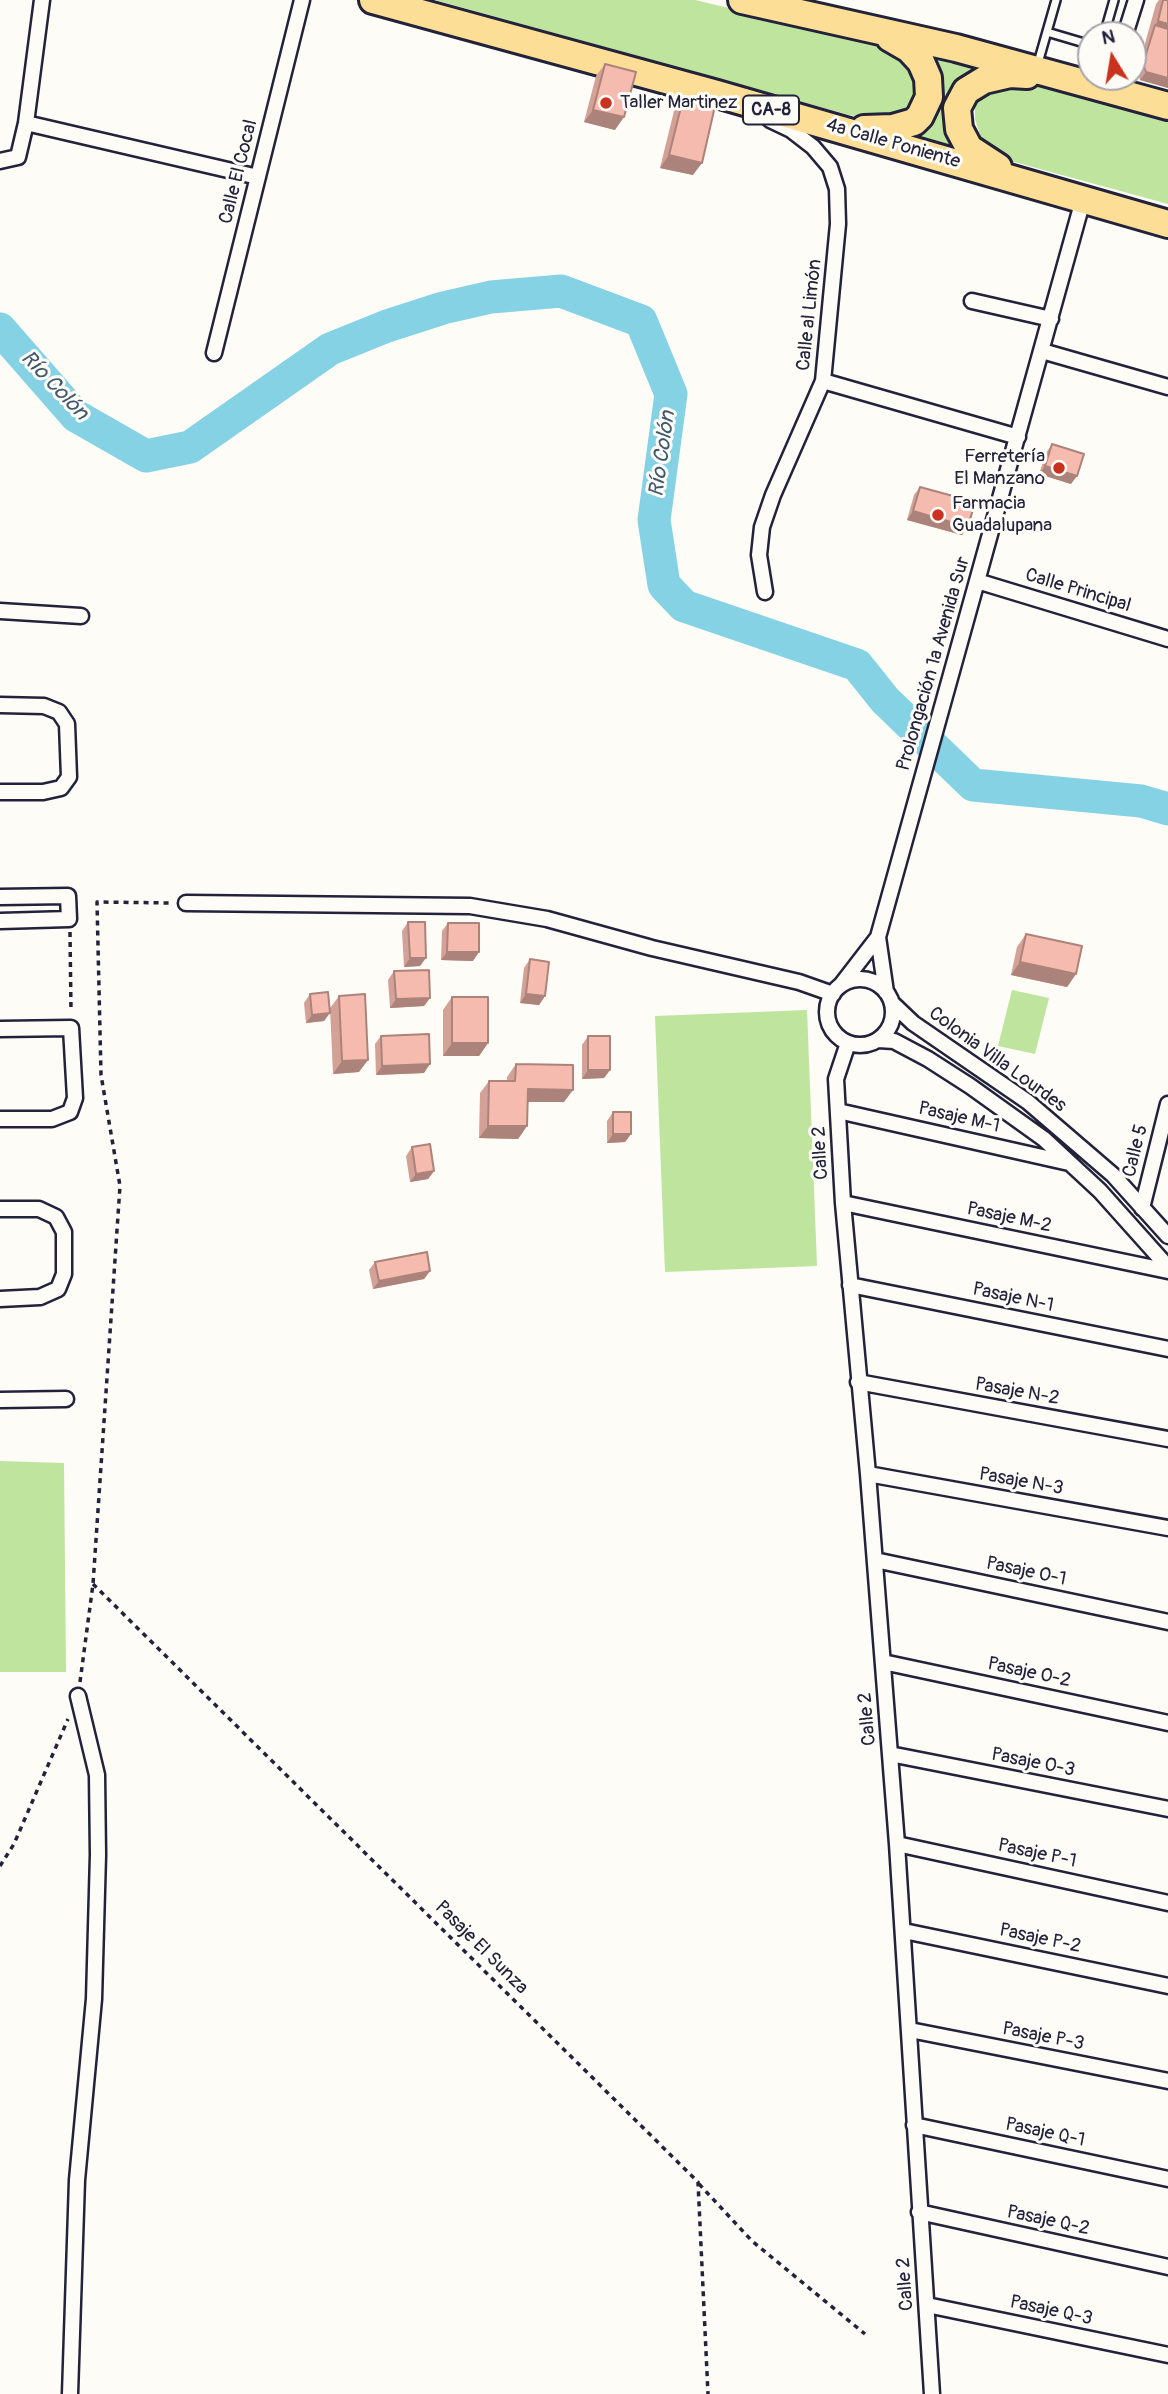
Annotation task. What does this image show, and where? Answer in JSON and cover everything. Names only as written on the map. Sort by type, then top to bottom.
[{"type":"highway","name":"4a Calle Poniente","points":[[373,0],[717,94],[1168,224]]},
{"type":"highway","points":[[742,0],[1077,76]]},
{"type":"highway","points":[[838,129],[906,126],[920,116],[929,97],[928,78],[916,55],[900,44],[859,25]]},
{"type":"highway","points":[[1026,182],[978,156],[969,148],[959,129],[957,108],[960,100],[966,91],[995,76],[1010,74],[1077,78]]},
{"type":"highway","points":[[1126,91],[1168,106]]},
{"type":"street","points":[[0,161],[18,157],[26,123],[42,0]]},
{"type":"street","name":"Calle El Cocal","points":[[214,353],[302,0]]},
{"type":"street","points":[[1129,21],[1136,0]]},
{"type":"street","name":"Calle al Limón","points":[[717,94],[791,130],[830,167],[837,189],[838,224],[823,381],[773,495],[762,527],[759,555],[765,592]]},
{"type":"street","points":[[26,123],[258,177]]},
{"type":"street","name":"Prolongación 1a Avenida Sur","points":[[837,989],[878,937],[1083,200]]},
{"type":"street","points":[[972,301],[1051,319]]},
{"type":"street","points":[[1042,351],[1168,387]]},
{"type":"street","points":[[823,381],[1018,437]]},
{"type":"street","name":"Calle Principal","points":[[977,581],[1168,639]]},
{"type":"street","points":[[0,611],[81,616]]},
{"type":"street","points":[[0,705],[44,706],[59,712],[67,723],[69,777],[61,788],[43,792],[0,792]]},
{"type":"street","points":[[0,897],[68,896],[69,919],[0,921]]},
{"type":"street","points":[[186,903],[470,906],[547,919],[652,948],[837,989]]},
{"type":"street","name":"Prolongación 1a Avenida Sur","points":[[878,937],[889,997]]},
{"type":"street","points":[[865,979],[877,983],[889,997],[893,1013],[891,1024],[878,1040],[868,1044],[848,1043],[838,1037],[831,1027],[827,1016],[828,1004],[837,989],[853,980],[865,979]]},
{"type":"street","name":"Colonia Villa Lourdes","points":[[889,997],[913,1023],[1028,1102],[1113,1175],[1168,1237]]},
{"type":"street","points":[[0,1029],[71,1028],[75,1097],[70,1112],[52,1119],[0,1119]]},
{"type":"street","name":"Colonia Villa Lourdes","points":[[878,1040],[894,1041],[1019,1119],[1100,1191],[1168,1269]]},
{"type":"street","name":"Calle 2","points":[[848,1043],[836,1079],[843,1203],[868,1474],[904,1931],[932,2394]]},
{"type":"street","name":"Calle 5","points":[[1142,1208],[1161,1159],[1168,1104]]},
{"type":"street","name":"Pasaje M-1","points":[[838,1111],[1071,1163]]},
{"type":"street","name":"Pasaje M-2","points":[[843,1203],[1168,1269]]},
{"type":"street","points":[[0,1209],[39,1209],[56,1217],[64,1232],[64,1274],[58,1289],[40,1297],[0,1298]]},
{"type":"street","name":"Pasaje N-1","points":[[850,1285],[1168,1349]]},
{"type":"street","name":"Pasaje N-2","points":[[858,1382],[1168,1439]]},
{"type":"street","points":[[0,1399],[66,1399]]},
{"type":"street","name":"Pasaje N-3","points":[[868,1474],[1168,1528]]},
{"type":"street","name":"Pasaje O-1","points":[[875,1560],[1168,1622]]},
{"type":"street","name":"Pasaje O-2","points":[[883,1662],[1168,1723]]},
{"type":"street","points":[[70,2394],[78,2180],[94,1999],[98,1855],[97,1775],[78,1696]]},
{"type":"street","name":"Pasaje O-3","points":[[890,1754],[1168,1809]]},
{"type":"street","name":"Pasaje P-1","points":[[897,1843],[1168,1903]]},
{"type":"street","name":"Pasaje P-2","points":[[904,1931],[1168,1986]]},
{"type":"street","name":"Pasaje P-3","points":[[910,2030],[1168,2081]]},
{"type":"street","name":"Pasaje Q-1","points":[[914,2125],[1168,2179]]},
{"type":"street","name":"Pasaje Q-2","points":[[919,2212],[1168,2267]]},
{"type":"street","name":"Pasaje Q-3","points":[[927,2305],[1168,2356]]},
{"type":"lane","points":[[1036,69],[1056,0]]},
{"type":"lane","points":[[1109,21],[1114,0]]},
{"type":"lane","points":[[1047,32],[1077,41]]},
{"type":"path","points":[[0,1866],[14,1844],[78,1696],[93,1584],[120,1186],[101,1075],[97,902],[186,903]]},
{"type":"path","points":[[69,919],[71,1028]]},
{"type":"path","name":"Pasaje El Sunza","points":[[93,1584],[698,2182],[752,2241],[865,2334]]},
{"type":"path","points":[[698,2182],[708,2394]]},
{"type":"green space","points":[[435,0],[695,0],[889,46],[916,64],[924,87],[909,117],[879,120],[849,115]]},
{"type":"green space","points":[[927,54],[993,70],[963,82],[969,152],[907,136],[931,122],[938,110],[941,95]]},
{"type":"green space","points":[[1002,84],[1048,88],[1168,120],[1168,204],[996,157],[981,138],[975,119],[975,108],[978,99],[986,91]]},
{"type":"green space","points":[[1012,990],[1049,998],[1035,1054],[998,1046]]},
{"type":"green space","points":[[807,1010],[817,1266],[665,1272],[655,1016]]},
{"type":"green space","points":[[0,1461],[64,1463],[66,1672],[0,1672]]},
{"type":"building","points":[[1163,0],[1168,0],[1168,24],[1158,21]]},
{"type":"building","points":[[1155,25],[1168,29],[1168,78],[1147,72],[1147,51]]},
{"type":"building","points":[[605,64],[636,72],[624,117],[593,110]]},
{"type":"building","points":[[683,99],[715,106],[702,163],[669,155]]},
{"type":"building","points":[[1052,444],[1084,454],[1077,476],[1045,466]]},
{"type":"building","points":[[920,487],[975,502],[968,527],[913,511]]},
{"type":"building","points":[[408,922],[425,922],[426,958],[410,958]]},
{"type":"building","points":[[448,923],[479,923],[479,952],[447,952]]},
{"type":"building","points":[[1026,934],[1082,946],[1076,974],[1020,962]]},
{"type":"building","points":[[530,959],[549,962],[545,996],[526,994]]},
{"type":"building","points":[[429,970],[430,998],[396,999],[394,971]]},
{"type":"building","points":[[328,992],[330,1013],[312,1015],[310,994]]},
{"type":"building","points":[[365,994],[368,1060],[342,1061],[339,996]]},
{"type":"building","points":[[452,997],[488,997],[488,1043],[452,1043]]},
{"type":"building","points":[[429,1034],[430,1064],[382,1066],[381,1036]]},
{"type":"building","points":[[588,1036],[610,1036],[610,1070],[588,1070]]},
{"type":"building","points":[[516,1064],[573,1065],[573,1090],[528,1089],[527,1126],[488,1126],[489,1081],[515,1081]]},
{"type":"building","points":[[613,1112],[631,1112],[631,1134],[613,1134]]},
{"type":"building","points":[[430,1144],[434,1171],[416,1174],[412,1147]]},
{"type":"building","points":[[427,1252],[430,1271],[379,1281],[375,1262]]},
{"type":"waterway","name":"Río Colón","points":[[0,329],[76,416],[146,456],[190,447],[330,349],[387,326],[443,308],[491,297],[561,291],[641,321],[671,394],[654,520],[664,585],[684,606],[857,665],[885,700],[973,785],[1141,801],[1168,809]]},
{"type":"place","name":"Taller Martinez","points":[[606,103]]},
{"type":"place","name":"Ferretería El Manzano","points":[[1059,468]]},
{"type":"place","name":"Farmacia Guadalupana","points":[[938,515]]}]
